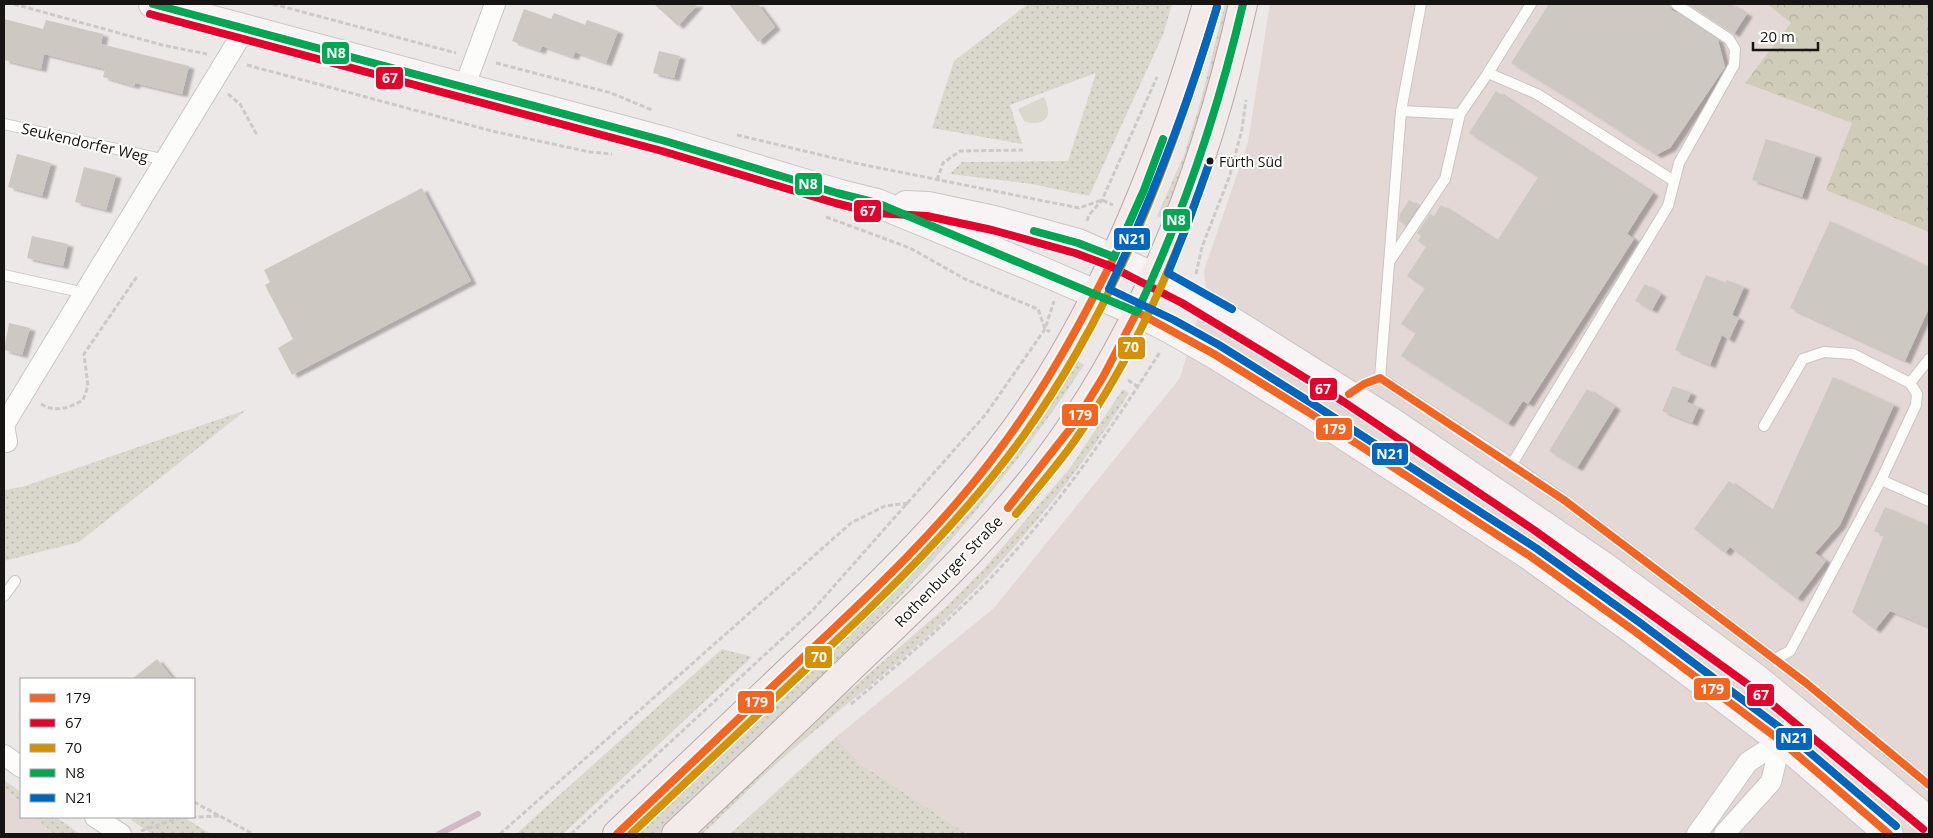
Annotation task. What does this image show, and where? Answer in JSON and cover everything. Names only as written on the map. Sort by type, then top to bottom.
[{"type":"main road","points":[[152,4],[665,141],[837,193],[877,203],[1137,312],[1170,328],[1316,417],[1530,556],[1634,630],[1781,741],[1889,834]]},
{"type":"main road","points":[[617,834],[869,595],[956,503],[999,451],[1029,409],[1060,360],[1096,294],[1144,190],[1166,132],[1207,4]]},
{"type":"main road","name":"Rothenburger Straße","points":[[676,834],[922,601],[984,537],[1064,438],[1097,387],[1137,312],[1179,220],[1227,70],[1243,4]]},
{"type":"main road","points":[[877,203],[928,206],[994,220],[1078,242],[1155,276],[1214,310],[1349,394],[1605,567],[1756,678],[1929,821]]},
{"type":"street","points":[[464,88],[495,4]]},
{"type":"street","points":[[5,431],[24,393],[245,29]]},
{"type":"street","points":[[1697,834],[1748,762],[1781,741],[1802,716]]},
{"type":"street","points":[[1724,834],[1771,782],[1781,741]]},
{"type":"street","points":[[4,755],[20,765]]},
{"type":"lane","points":[[1380,378],[1400,111],[1421,4]]},
{"type":"lane","points":[[1389,263],[1445,179],[1460,114],[1531,4]]},
{"type":"lane","points":[[1512,464],[1668,206],[1679,162],[1734,64],[1735,49],[1730,39],[1676,4]]},
{"type":"lane","points":[[1488,73],[1537,94],[1674,182]]},
{"type":"lane","points":[[1400,111],[1460,114]]},
{"type":"lane","name":"Seukendorfer Weg","points":[[4,124],[166,160]]},
{"type":"lane","points":[[4,275],[85,293]]},
{"type":"lane","points":[[1764,426],[1803,359],[1824,352],[1853,354],[1910,383],[1917,394],[1916,405],[1881,480],[1790,651],[1775,659]]},
{"type":"lane","points":[[1910,383],[1929,359]]},
{"type":"lane","points":[[1380,378],[1564,500],[1775,659],[1929,785]]},
{"type":"lane","points":[[1349,394],[1364,384],[1380,378]]},
{"type":"lane","points":[[1881,480],[1929,501]]},
{"type":"lane","points":[[4,596],[15,581]]},
{"type":"path","points":[[14,4],[162,45],[228,59],[492,131],[590,152],[619,155]]},
{"type":"path","points":[[1085,226],[1089,216],[1102,200],[1158,74]]},
{"type":"path","points":[[213,84],[240,104],[257,135]]},
{"type":"path","points":[[734,134],[855,163],[1079,208],[1102,200],[1112,205]]},
{"type":"path","points":[[928,206],[943,163],[960,151],[1023,150]]},
{"type":"path","points":[[821,215],[910,248],[965,279],[1038,309],[1045,329]]},
{"type":"path","points":[[1195,278],[1202,247]]},
{"type":"path","points":[[24,393],[48,408],[68,408],[83,400],[88,386],[84,354],[138,276]]},
{"type":"path","points":[[571,834],[812,611],[910,503],[986,414],[1045,329],[1054,300]]},
{"type":"path","points":[[1128,380],[1138,387]]},
{"type":"path","points":[[500,834],[851,523],[884,506],[910,503]]},
{"type":"path","points":[[195,803],[253,834]]},
{"type":"path","points":[[195,817],[219,816]]},
{"type":"path","points":[[134,834],[178,818]]},
{"type":"shaded area","points":[[1028,4],[1172,4],[1163,35],[1089,196],[1032,184],[950,174],[962,162],[1068,161],[1096,73],[1010,105],[1022,144],[932,128],[954,61]]},
{"type":"shaded area","points":[[1225,4],[1233,4],[1218,64],[1167,220],[1157,216],[1184,155],[1201,100]]},
{"type":"shaded area","points":[[1270,4],[1767,4],[1792,23],[1745,83],[1853,123],[1827,190],[1929,232],[1929,834],[967,834],[859,763],[836,737],[994,608],[1180,378],[1206,289],[1204,271],[1248,142]]},
{"type":"shaded area","points":[[1044,97],[1048,107],[1046,118],[1037,123],[1024,121],[1018,109]]},
{"type":"shaded area","points":[[1075,359],[1084,365],[1039,430],[991,493],[886,612],[774,725],[659,834],[634,834]]},
{"type":"shaded area","points":[[1123,389],[1129,393],[1086,456],[1040,517],[989,575],[935,629],[783,758],[703,834],[693,834],[812,723],[947,606],[983,570],[1070,468]]},
{"type":"shaded area","points":[[246,410],[79,542],[4,561],[4,490],[22,487]]},
{"type":"shaded area","points":[[722,649],[752,657],[563,834],[516,834]]},
{"type":"shaded area","points":[[836,737],[859,763],[967,834],[730,834]]},
{"type":"shaded area","points":[[4,780],[20,791],[20,803],[4,788]]},
{"type":"shaded area","points":[[4,788],[20,803],[20,818],[36,818],[54,834],[4,834]]},
{"type":"shaded area","points":[[36,818],[57,818],[80,834],[54,834]]},
{"type":"shaded area","points":[[133,818],[185,818],[211,834],[152,834],[131,820]]},
{"type":"green space","points":[[1767,4],[1929,4],[1929,232],[1826,190],[1852,123],[1745,83],[1791,23]]},
{"type":"building","points":[[654,4],[698,4],[678,26]]},
{"type":"building","points":[[729,4],[758,4],[775,27],[758,42]]},
{"type":"building","points":[[1549,4],[1669,4],[1672,10],[1718,40],[1725,67],[1670,148],[1656,155],[1511,63]]},
{"type":"building","points":[[1688,4],[1730,4],[1747,14],[1734,34]]},
{"type":"building","points":[[524,9],[551,19],[554,13],[585,25],[587,20],[618,31],[606,63],[575,52],[573,57],[542,46],[540,51],[512,41]]},
{"type":"building","points":[[4,19],[43,29],[46,20],[103,34],[101,44],[189,66],[182,94],[135,83],[134,86],[103,77],[105,69],[44,54],[41,69],[4,60]]},
{"type":"building","points":[[659,51],[680,56],[674,78],[653,73]]},
{"type":"building","points":[[1496,91],[1653,193],[1627,234],[1634,239],[1528,404],[1523,401],[1508,424],[1401,356],[1416,333],[1401,324],[1425,288],[1407,276],[1426,247],[1418,241],[1421,236],[1417,233],[1430,214],[1434,216],[1441,205],[1497,241],[1538,177],[1469,133]]},
{"type":"building","points":[[1766,139],[1816,155],[1802,197],[1752,180]]},
{"type":"building","points":[[17,154],[51,163],[42,196],[8,187]]},
{"type":"building","points":[[84,167],[116,175],[106,210],[75,202]]},
{"type":"building","points":[[422,188],[471,281],[292,375],[278,348],[293,339],[265,285],[270,282],[264,270]]},
{"type":"building","points":[[1409,200],[1419,206],[1406,225],[1399,221],[1400,214]]},
{"type":"building","points":[[1830,221],[1929,267],[1929,308],[1905,361],[1790,308]]},
{"type":"building","points":[[32,236],[68,244],[63,266],[27,258]]},
{"type":"building","points":[[1706,275],[1725,283],[1727,280],[1744,287],[1732,315],[1739,318],[1729,340],[1722,335],[1710,365],[1675,350]]},
{"type":"building","points":[[1645,284],[1661,294],[1652,310],[1635,301]]},
{"type":"building","points":[[9,323],[30,328],[22,355],[4,350]]},
{"type":"building","points":[[1833,377],[1894,405],[1840,525],[1815,553],[1826,561],[1797,599],[1730,547],[1725,553],[1694,529],[1729,481],[1772,511]]},
{"type":"building","points":[[1673,386],[1691,393],[1687,402],[1699,407],[1692,423],[1662,411]]},
{"type":"building","points":[[1587,389],[1615,407],[1577,468],[1549,451]]},
{"type":"building","points":[[1885,507],[1929,526],[1929,627],[1890,611],[1875,630],[1852,612],[1884,535],[1874,531]]},
{"type":"building","points":[[157,659],[172,678],[133,678]]},
{"type":"waterway","points":[[439,834],[478,814]]},
{"type":"transit line","name":"N8","points":[[153,4],[665,141],[837,193],[877,203],[1137,312],[1185,199],[1211,122],[1243,4]]},
{"type":"transit line","name":"70","points":[[631,834],[894,585],[949,527],[1000,467],[1024,435],[1057,386],[1087,335],[1138,229],[1181,119],[1217,7]]},
{"type":"transit line","name":"N21","points":[[1217,7],[1169,150],[1109,289],[1174,320],[1219,345],[1536,548],[1639,622],[1787,733],[1896,826]]},
{"type":"transit line","name":"67","points":[[150,14],[662,151],[835,203],[875,213],[927,216],[992,230],[1075,253],[1110,266],[1182,303],[1344,402],[1534,530],[1750,686],[1923,829]]},
{"type":"transit line","name":"N8","points":[[1034,231],[1078,243],[1114,257],[1144,190],[1163,139]]},
{"type":"transit line","name":"70","points":[[1016,514],[1073,443],[1115,377],[1152,307],[1168,271],[1210,161]]},
{"type":"transit line","name":"N21","points":[[1210,161],[1168,273],[1232,309]]},
{"type":"transit line","name":"179","points":[[617,834],[907,557],[973,484],[1011,434],[1043,386],[1073,335],[1114,257]]},
{"type":"transit line","name":"179","points":[[1137,312],[1214,354],[1308,412],[1530,556],[1633,630],[1781,741],[1889,834]]},
{"type":"transit line","name":"179","points":[[1008,508],[1074,424],[1103,377],[1137,312]]},
{"type":"transit line","name":"179","points":[[1349,394],[1364,384],[1380,378],[1564,500],[1806,683],[1929,785]]},
{"type":"place","name":"Fürth Süd","points":[[1210,161]]}]
